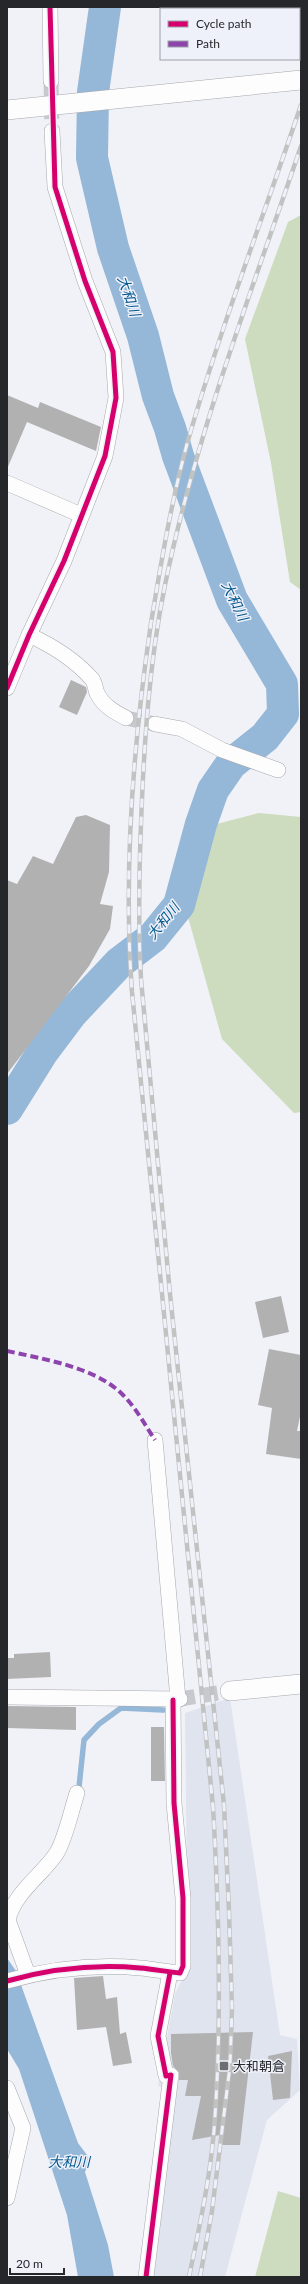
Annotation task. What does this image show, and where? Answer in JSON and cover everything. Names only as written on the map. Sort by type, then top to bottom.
[{"type":"street","points":[[50,7],[51,81]]},
{"type":"street","points":[[7,110],[301,80]]},
{"type":"street","points":[[7,688],[29,635],[57,578],[105,456],[116,398],[113,352],[86,281],[55,187],[52,132]]},
{"type":"street","points":[[7,483],[81,515]]},
{"type":"street","points":[[29,635],[44,642],[74,663],[93,680],[97,693],[108,708],[126,718]]},
{"type":"street","points":[[155,724],[182,730],[222,750],[278,770]]},
{"type":"street","points":[[7,1980],[79,1968],[140,1968],[180,1973],[183,1966],[183,1898],[174,1803],[177,1699],[155,1440]]},
{"type":"street","points":[[230,1691],[301,1684]]},
{"type":"street","points":[[7,1697],[177,1699]]},
{"type":"street","points":[[26,1976],[8,1920],[9,1913],[16,1901],[57,1853],[77,1793]]},
{"type":"street","points":[[146,2277],[171,2075],[166,2076],[158,2036],[170,1972]]},
{"type":"street","points":[[7,2088],[23,2128],[7,2198]]},
{"type":"shaded area","points":[[230,1698],[280,2035],[297,2039],[300,2090],[267,2120],[225,2277],[152,2277],[175,2089],[158,2086],[175,1994],[188,1968],[185,1713]]},
{"type":"green space","points":[[301,215],[301,590],[290,582],[271,463],[245,339],[288,222]]},
{"type":"green space","points":[[259,813],[301,817],[301,1112],[294,1113],[222,1039],[178,881],[194,830]]},
{"type":"green space","points":[[278,2191],[301,2198],[301,2277],[255,2277]]},
{"type":"water","name":"大和川","points":[[7,1958],[16,1971],[78,2143],[90,2159],[85,2172],[108,2245],[114,2277],[78,2277],[67,2215],[19,2069],[7,2049]]},
{"type":"building","points":[[7,395],[38,408],[40,402],[101,427],[96,451],[27,422],[7,469]]},
{"type":"building","points":[[71,680],[86,687],[87,692],[77,715],[59,707]]},
{"type":"building","points":[[86,815],[110,825],[109,872],[100,904],[113,906],[110,929],[89,966],[7,1074],[7,880],[17,884],[33,856],[53,864],[76,817]]},
{"type":"building","points":[[281,1296],[289,1332],[263,1338],[255,1302]]},
{"type":"building","points":[[269,1349],[301,1355],[301,1412],[297,1431],[301,1431],[301,1459],[266,1454],[272,1408],[258,1405]]},
{"type":"building","points":[[50,1652],[51,1677],[7,1679],[7,1658],[14,1658],[14,1654]]},
{"type":"building","points":[[7,1706],[76,1707],[76,1730],[7,1728]]},
{"type":"building","points":[[151,1727],[164,1727],[165,1781],[151,1781]]},
{"type":"building","points":[[103,1976],[106,1999],[117,1997],[120,2034],[126,2032],[132,2063],[113,2066],[106,2027],[77,2030],[74,1978]]},
{"type":"building","points":[[253,2032],[240,2145],[219,2145],[220,2135],[192,2140],[201,2096],[185,2096],[188,2080],[179,2080],[179,2072],[173,2066],[171,2034]]},
{"type":"building","points":[[292,2051],[290,2098],[273,2100],[268,2056]]},
{"type":"waterway","name":"大和川","points":[[7,1109],[42,1053],[72,1013],[119,963],[153,937],[179,905],[201,824],[213,790],[231,764],[265,737],[283,714],[282,684],[232,600],[178,456],[170,428],[158,396],[143,336],[113,248],[92,158],[93,92],[105,7]]},
{"type":"waterway","points":[[79,1787],[84,1740],[99,1724],[121,1708],[163,1710]]},
{"type":"tunnel","points":[[51,81],[52,131]]},
{"type":"tunnel","points":[[126,718],[155,724]]},
{"type":"tunnel","points":[[180,1699],[230,1691]]},
{"type":"railway","points":[[189,2277],[208,2177],[215,2116],[219,2000],[217,1884],[213,1807],[132,992],[129,946],[129,853],[131,807],[139,715],[151,623],[181,466],[213,358],[301,105]]},
{"type":"railway","points":[[200,2277],[212,2211],[230,2066],[232,2009],[229,1911],[224,1805],[170,1294],[141,979],[139,902],[142,794],[148,704],[159,614],[178,529],[192,473],[226,363],[301,146]]},
{"type":"marked path","points":[[7,1351],[52,1361],[83,1370],[110,1384],[131,1404],[155,1440]]},
{"type":"cycle path","points":[[7,688],[29,635],[64,561],[105,456],[116,398],[113,352],[85,281],[55,187],[50,7]]},
{"type":"cycle path","points":[[7,1981],[40,1973],[90,1967],[145,1968],[180,1973],[183,1966],[183,1898],[174,1803],[173,1700]]},
{"type":"cycle path","points":[[146,2277],[171,2075],[166,2076],[158,2036],[170,1973]]},
{"type":"place","name":"大和朝倉","points":[[224,2066]]}]
